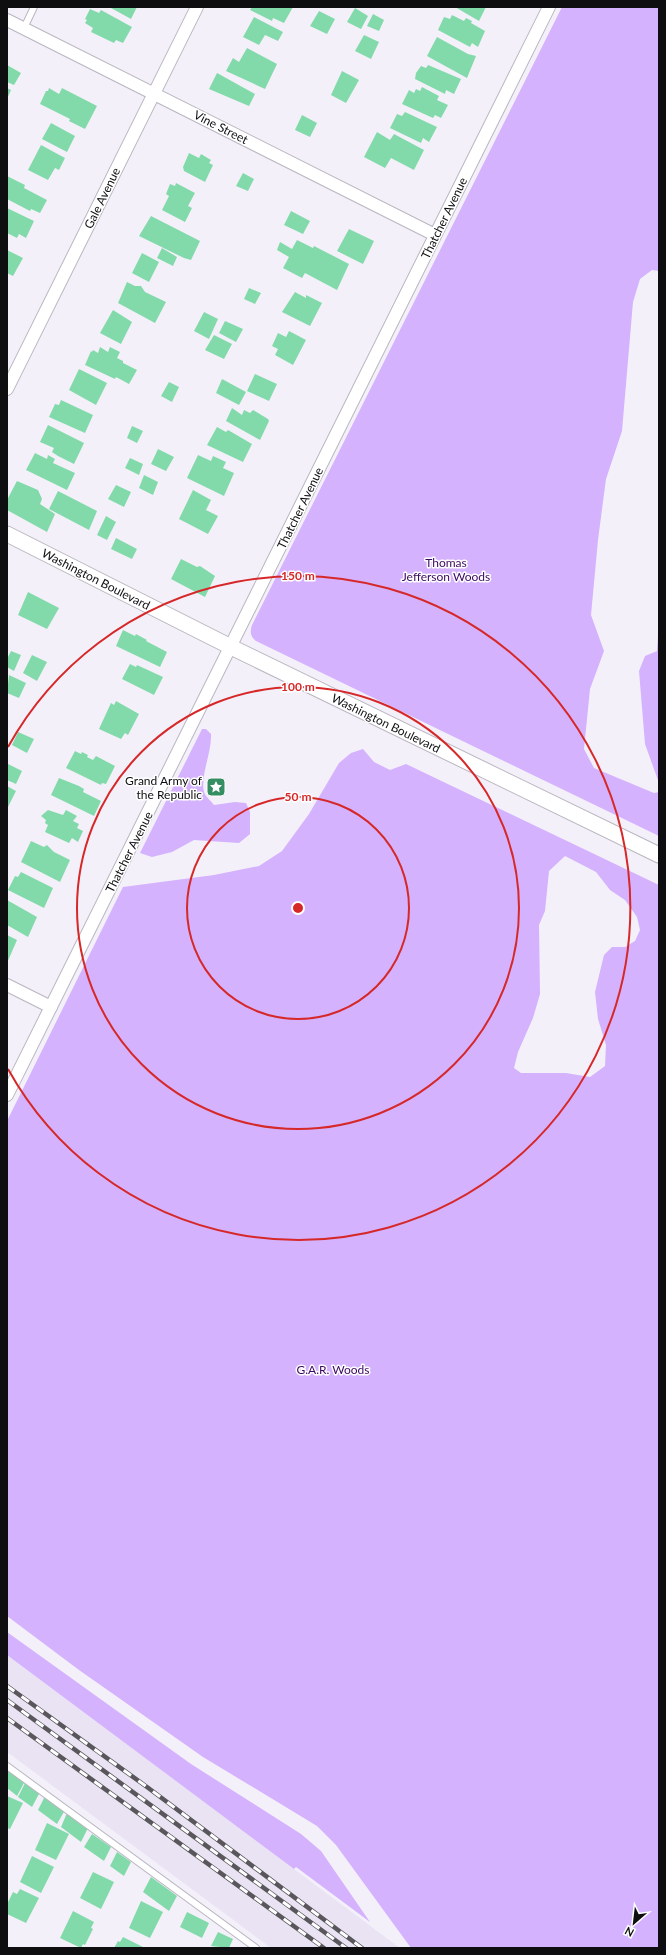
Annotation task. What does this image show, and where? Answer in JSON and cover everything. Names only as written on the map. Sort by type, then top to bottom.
[{"type":"street","name":"Gale Avenue","points":[[7,389],[197,7]]},
{"type":"street","name":"Thatcher Avenue","points":[[7,1095],[549,7]]},
{"type":"street","name":"Vine Street","points":[[7,20],[155,93],[435,235]]},
{"type":"street","name":"Washington Boulevard","points":[[7,534],[231,647],[659,855]]},
{"type":"street","points":[[7,985],[51,1007]]},
{"type":"lane","points":[[24,28],[34,7]]},
{"type":"lane","points":[[7,1766],[256,1948]]},
{"type":"shaded area","points":[[7,1655],[400,1948],[271,1948],[7,1752]]},
{"type":"green space","name":"Thomas Jefferson Woods","points":[[562,7],[659,7],[659,271],[652,270],[640,279],[633,302],[622,431],[606,479],[598,540],[591,615],[604,651],[590,689],[584,749],[594,768],[654,793],[659,792],[659,836],[256,641],[251,634],[252,625]]},
{"type":"green space","points":[[659,620],[659,783],[645,744],[639,671],[645,656],[657,651]]},
{"type":"green space","points":[[202,729],[206,729],[211,734],[203,786],[204,792],[214,805],[235,802],[246,803],[250,812],[250,834],[239,843],[194,840],[172,852],[152,857],[140,853]]},
{"type":"green space","name":"G.A.R. Woods","points":[[363,749],[374,762],[390,770],[406,764],[659,885],[659,1948],[411,1948],[336,1845],[317,1826],[203,1757],[79,1670],[7,1616],[7,1121],[123,887],[214,875],[259,866],[282,851],[309,814],[339,763],[351,753]],"holes":[[[565,856],[596,872],[610,890],[625,900],[637,917],[640,930],[635,941],[625,947],[612,947],[604,955],[595,992],[598,1019],[606,1045],[605,1066],[590,1077],[566,1073],[521,1073],[514,1068],[518,1052],[533,1018],[540,994],[539,925],[545,911],[549,871]]]},
{"type":"green space","points":[[7,1632],[191,1764],[301,1834],[321,1851],[370,1922],[296,1867],[294,1869],[7,1655]]},
{"type":"building","points":[[137,7],[131,19],[111,8]]},
{"type":"building","points":[[252,7],[293,7],[284,23],[273,18],[272,21],[250,10]]},
{"type":"building","points":[[455,7],[486,7],[479,21]]},
{"type":"building","points":[[355,8],[368,16],[361,29],[347,22]]},
{"type":"building","points":[[90,9],[99,13],[101,10],[132,27],[123,43],[116,40],[114,43],[91,32],[93,28],[85,23],[87,20],[85,19]]},
{"type":"building","points":[[319,11],[335,19],[327,34],[310,26]]},
{"type":"building","points":[[373,14],[384,20],[379,31],[367,26]]},
{"type":"building","points":[[452,15],[464,21],[466,18],[472,21],[471,23],[485,31],[478,47],[472,43],[470,47],[438,30],[444,17],[450,19]]},
{"type":"building","points":[[254,17],[283,32],[278,41],[265,35],[259,45],[243,37]]},
{"type":"building","points":[[364,35],[379,42],[371,59],[355,51]]},
{"type":"building","points":[[437,37],[468,54],[476,56],[467,78],[427,56]]},
{"type":"building","points":[[247,48],[277,64],[265,89],[226,71],[233,58],[239,62]]},
{"type":"building","points":[[7,65],[21,73],[14,85],[7,82]]},
{"type":"building","points":[[428,65],[461,79],[454,94],[446,90],[445,94],[415,79],[416,73],[421,66],[426,68]]},
{"type":"building","points":[[342,71],[359,80],[346,103],[331,95]]},
{"type":"building","points":[[217,73],[255,94],[249,106],[209,89]]},
{"type":"building","points":[[422,87],[439,96],[437,100],[448,105],[441,118],[435,115],[433,118],[402,104],[409,90],[414,93],[416,89],[420,91]]},
{"type":"building","points":[[7,88],[11,90],[7,99]]},
{"type":"building","points":[[49,88],[59,94],[62,88],[97,106],[85,129],[69,121],[70,119],[40,104]]},
{"type":"building","points":[[405,112],[437,127],[429,142],[423,138],[421,143],[390,128],[397,114],[402,116]]},
{"type":"building","points":[[302,115],[317,123],[310,137],[295,130]]},
{"type":"building","points":[[51,123],[75,136],[67,152],[42,139]]},
{"type":"building","points":[[377,132],[390,140],[394,134],[424,150],[414,170],[391,158],[385,168],[364,157]]},
{"type":"building","points":[[41,145],[65,158],[59,170],[55,168],[48,180],[28,170]]},
{"type":"building","points":[[189,153],[199,158],[201,154],[211,160],[209,163],[213,165],[205,182],[184,171],[183,167]]},
{"type":"building","points":[[243,173],[254,179],[248,191],[236,186]]},
{"type":"building","points":[[7,176],[25,185],[24,188],[47,200],[40,213],[31,209],[30,211],[7,199]]},
{"type":"building","points":[[176,183],[195,193],[188,206],[192,208],[185,222],[162,210],[169,196],[166,194],[170,184],[175,186]]},
{"type":"building","points":[[7,208],[34,221],[26,238],[19,234],[17,238],[7,233]]},
{"type":"building","points":[[291,211],[310,221],[303,234],[284,225]]},
{"type":"building","points":[[151,216],[200,241],[191,260],[139,236]]},
{"type":"building","points":[[349,229],[374,241],[363,264],[337,251]]},
{"type":"building","points":[[297,240],[313,248],[314,246],[349,264],[337,290],[305,273],[302,278],[283,268],[289,257],[277,250],[280,242],[292,249]]},
{"type":"building","points":[[162,248],[177,257],[173,266],[157,258]]},
{"type":"building","points":[[7,250],[23,258],[13,276],[7,273]]},
{"type":"building","points":[[142,253],[159,262],[149,282],[132,273]]},
{"type":"building","points":[[127,282],[135,286],[141,286],[145,292],[166,302],[155,323],[118,303]]},
{"type":"building","points":[[249,288],[261,293],[255,304],[244,299]]},
{"type":"building","points":[[295,292],[306,298],[306,295],[322,303],[310,326],[282,312]]},
{"type":"building","points":[[113,310],[132,322],[121,344],[100,333]]},
{"type":"building","points":[[204,312],[218,319],[209,339],[194,331]]},
{"type":"building","points":[[225,321],[243,329],[236,342],[219,333]]},
{"type":"building","points":[[289,331],[306,340],[293,365],[275,355],[278,349],[272,346],[278,333],[286,337]]},
{"type":"building","points":[[214,335],[232,344],[224,359],[205,350]]},
{"type":"building","points":[[100,347],[108,352],[110,347],[120,352],[117,358],[123,361],[123,363],[137,370],[129,384],[116,377],[115,379],[85,365],[91,351],[92,352],[93,350],[98,353]]},
{"type":"building","points":[[79,369],[107,383],[96,405],[69,390]]},
{"type":"building","points":[[255,374],[277,384],[269,401],[247,391]]},
{"type":"building","points":[[222,379],[246,392],[239,405],[216,393]]},
{"type":"building","points":[[169,382],[179,387],[172,402],[161,396]]},
{"type":"building","points":[[61,400],[93,415],[85,433],[49,417],[55,404],[59,405]]},
{"type":"building","points":[[232,408],[242,415],[244,410],[250,413],[253,410],[268,419],[269,421],[260,440],[226,421]]},
{"type":"building","points":[[48,425],[84,443],[74,464],[52,452],[54,448],[40,442]]},
{"type":"building","points":[[132,426],[143,431],[137,443],[127,438]]},
{"type":"building","points":[[217,427],[226,432],[228,430],[252,444],[243,462],[207,445]]},
{"type":"building","points":[[158,449],[174,457],[166,471],[151,464]]},
{"type":"building","points":[[35,453],[47,459],[48,455],[55,459],[53,463],[75,473],[67,490],[26,470]]},
{"type":"building","points":[[198,455],[211,461],[213,456],[226,462],[223,468],[234,473],[224,496],[187,478]]},
{"type":"building","points":[[130,458],[143,464],[139,475],[125,468]]},
{"type":"building","points":[[144,475],[158,482],[153,495],[139,488]]},
{"type":"building","points":[[17,481],[38,490],[42,499],[40,504],[55,514],[47,532],[7,510],[7,500]]},
{"type":"building","points":[[116,485],[131,492],[124,507],[108,499]]},
{"type":"building","points":[[193,490],[211,500],[206,510],[218,516],[208,534],[179,519]]},
{"type":"building","points":[[58,491],[97,511],[89,530],[49,509]]},
{"type":"building","points":[[106,516],[116,522],[107,540],[97,535]]},
{"type":"building","points":[[116,538],[137,549],[132,559],[111,549]]},
{"type":"building","points":[[181,559],[197,567],[200,566],[215,576],[205,597],[171,579]]},
{"type":"building","points":[[28,592],[59,608],[47,629],[18,615]]},
{"type":"building","points":[[123,630],[135,636],[136,634],[167,652],[160,667],[116,646]]},
{"type":"building","points":[[11,651],[21,655],[14,671],[7,667],[7,659]]},
{"type":"building","points":[[32,655],[47,662],[37,681],[23,673]]},
{"type":"building","points":[[130,664],[136,667],[137,665],[163,677],[154,695],[122,679]]},
{"type":"building","points":[[9,675],[26,683],[19,698],[7,693]]},
{"type":"building","points":[[116,701],[139,714],[128,735],[125,733],[121,739],[99,729],[111,703],[114,705]]},
{"type":"building","points":[[18,732],[34,739],[27,753],[12,745]]},
{"type":"building","points":[[75,751],[88,755],[87,757],[93,760],[96,756],[115,766],[106,784],[102,783],[101,785],[66,768]]},
{"type":"building","points":[[8,764],[22,771],[16,784],[7,780]]},
{"type":"building","points":[[59,778],[79,786],[84,789],[83,792],[101,801],[94,816],[51,795]]},
{"type":"building","points":[[7,786],[16,791],[8,807],[7,806]]},
{"type":"building","points":[[48,810],[63,815],[66,810],[77,816],[73,821],[79,824],[77,828],[83,831],[78,842],[72,838],[69,843],[45,832],[48,825],[45,823],[46,820],[41,816]]},
{"type":"building","points":[[31,841],[44,847],[47,845],[54,852],[70,860],[60,882],[21,862]]},
{"type":"building","points":[[21,872],[53,888],[44,908],[8,890],[15,876],[18,877]]},
{"type":"building","points":[[7,900],[37,917],[28,937],[7,925]]},
{"type":"building","points":[[7,935],[17,940],[7,963]]},
{"type":"building","points":[[7,1767],[25,1781],[17,1796],[7,1788]]},
{"type":"building","points":[[26,1781],[40,1792],[32,1807],[18,1797]]},
{"type":"building","points":[[7,1796],[23,1803],[10,1829],[7,1828]]},
{"type":"building","points":[[45,1796],[65,1810],[57,1824],[38,1810]]},
{"type":"building","points":[[67,1813],[88,1828],[81,1842],[61,1827]]},
{"type":"building","points":[[47,1823],[69,1834],[56,1860],[35,1850]]},
{"type":"building","points":[[92,1834],[111,1847],[104,1861],[84,1847]]},
{"type":"building","points":[[117,1852],[131,1862],[124,1876],[110,1866]]},
{"type":"building","points":[[32,1856],[54,1867],[41,1893],[20,1882]]},
{"type":"building","points":[[93,1872],[114,1882],[101,1909],[80,1898]]},
{"type":"building","points":[[151,1877],[177,1896],[169,1911],[143,1892]]},
{"type":"building","points":[[20,1889],[39,1898],[26,1923],[7,1914],[7,1904],[13,1892],[17,1894]]},
{"type":"building","points":[[141,1901],[163,1912],[150,1938],[129,1928]]},
{"type":"building","points":[[73,1911],[94,1922],[91,1928],[93,1929],[85,1945],[83,1944],[81,1948],[60,1938]]},
{"type":"building","points":[[187,1912],[209,1923],[202,1938],[180,1927]]},
{"type":"building","points":[[218,1932],[233,1939],[229,1948],[211,1946]]},
{"type":"building","points":[[123,1937],[145,1948],[114,1948],[118,1941],[120,1942]]},
{"type":"railway","points":[[7,1686],[147,1787],[362,1948]]},
{"type":"railway","points":[[7,1700],[346,1948]]},
{"type":"railway","points":[[7,1718],[324,1948]]},
{"type":"place","name":"Grand Army of the Republic","points":[[216,787]]}]
